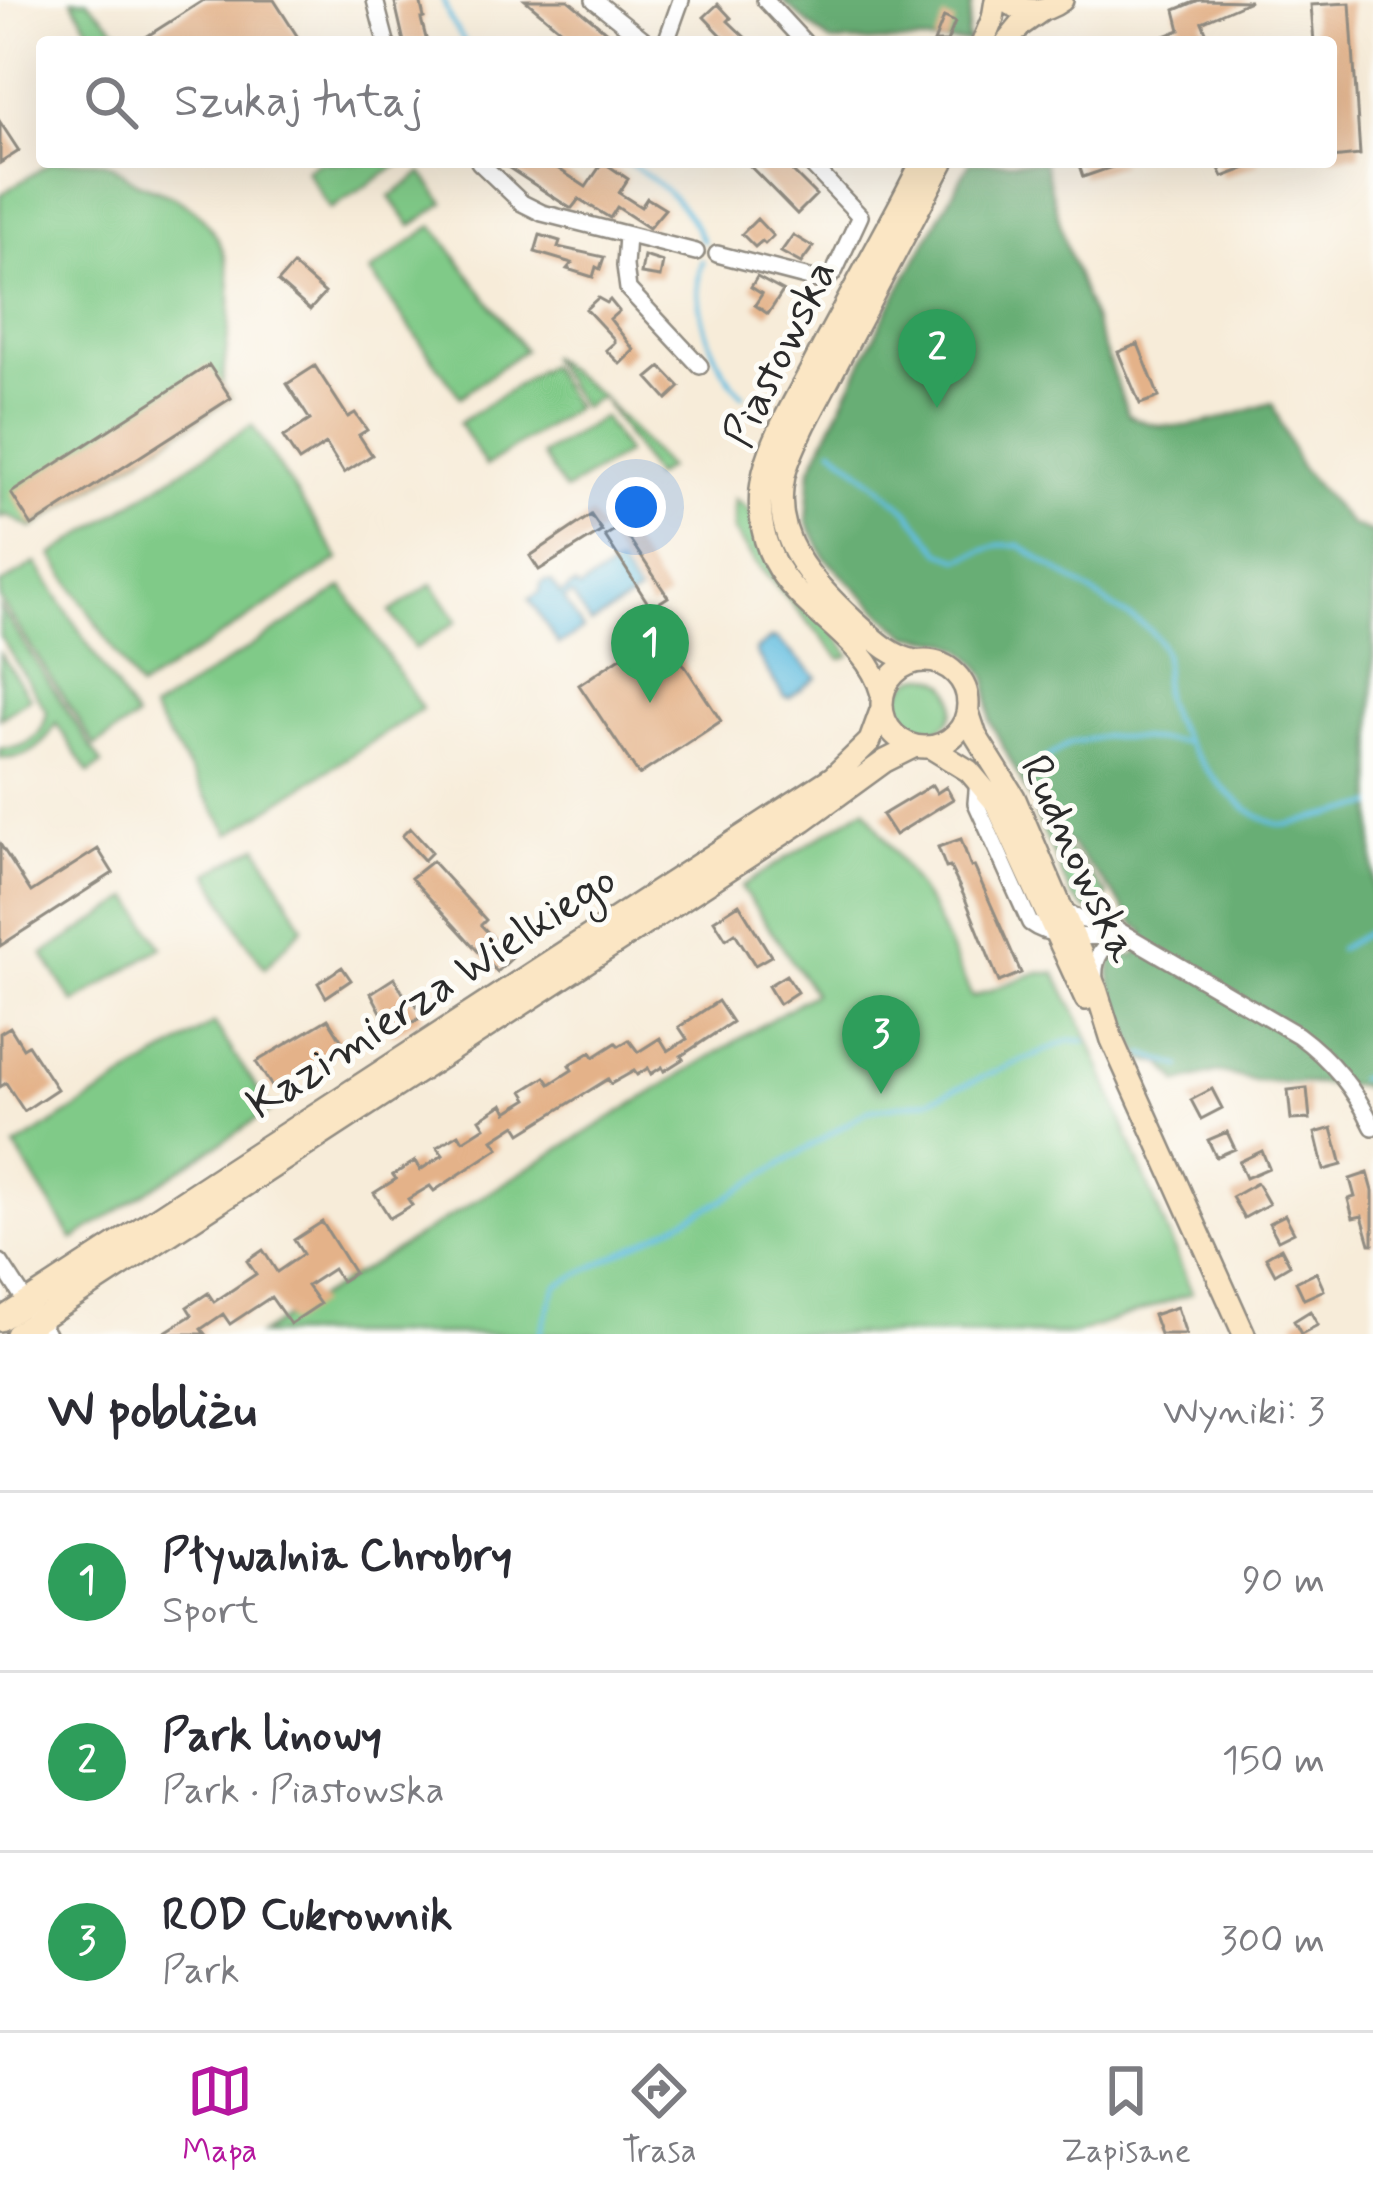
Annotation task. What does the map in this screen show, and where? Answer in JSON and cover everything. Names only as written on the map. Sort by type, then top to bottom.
[{"type":"main road","points":[[986,36],[996,0]]},
{"type":"main road","points":[[1005,0],[1020,9],[1041,11]]},
{"type":"main road","points":[[1012,36],[1062,0]]},
{"type":"main road","name":"Piastowska","points":[[916,661],[887,649],[811,579],[792,549],[782,494],[789,460],[805,424],[940,168]]},
{"type":"main road","name":"Piastowska","points":[[882,701],[879,682],[865,658],[796,592],[775,562],[762,523],[761,497],[772,447],[910,173]]},
{"type":"main road","points":[[916,661],[939,662],[952,670],[966,689],[968,712],[951,739],[922,747],[892,733],[882,701],[894,673],[916,661]]},
{"type":"main road","name":"Kazimierza Wielkiego","points":[[17,1334],[833,777],[870,741],[882,701]]},
{"type":"main road","name":"Rudnowska","points":[[968,712],[976,736],[1014,797],[1060,907],[1080,989],[1112,1040]]},
{"type":"main road","name":"Kazimierza Wielkiego","points":[[0,1320],[37,1319],[770,842],[885,760],[922,747]]},
{"type":"main road","name":"Rudnowska","points":[[922,747],[969,771],[996,802],[1096,989],[1112,1040],[1244,1334]]},
{"type":"street","points":[[375,0],[384,36]]},
{"type":"street","points":[[594,0],[639,36]]},
{"type":"street","points":[[668,36],[681,0]]},
{"type":"street","points":[[765,0],[798,36]]},
{"type":"street","points":[[485,168],[522,203],[542,214],[696,252]]},
{"type":"street","points":[[717,254],[821,280],[829,278],[860,216],[814,168]]},
{"type":"street","points":[[627,236],[628,289],[700,366]]},
{"type":"street","points":[[1060,907],[1132,938],[1298,1035],[1340,1071],[1373,1127]]},
{"type":"street","points":[[1064,934],[1132,938]]},
{"type":"street","points":[[1096,989],[1099,954],[1112,941],[1132,938]]},
{"type":"street","points":[[0,1262],[37,1319]]},
{"type":"green space","points":[[72,0],[87,0],[123,36],[93,36]]},
{"type":"green space","points":[[781,0],[972,0],[967,36],[823,36]]},
{"type":"green space","points":[[43,168],[115,168],[200,215],[225,257],[229,281],[222,385],[231,398],[32,528],[7,515],[0,518],[0,195]]},
{"type":"green space","points":[[309,168],[394,168],[330,209],[306,170]]},
{"type":"green space","points":[[967,168],[1046,168],[1066,246],[1128,414],[1145,422],[1181,426],[1272,403],[1300,467],[1351,525],[1373,533],[1373,1092],[1361,1086],[1255,1081],[1218,1072],[1179,1083],[1162,1063],[1143,1061],[1110,977],[1116,954],[1135,956],[1145,932],[1029,797],[990,721],[987,679],[977,663],[949,642],[908,635],[891,622],[825,558],[807,521],[811,468],[881,323]]},
{"type":"green space","points":[[422,173],[444,203],[411,226],[390,197]]},
{"type":"green space","points":[[433,225],[524,350],[460,397],[370,272]]},
{"type":"green space","points":[[548,356],[601,396],[582,408]]},
{"type":"green space","points":[[548,365],[575,408],[486,466],[459,423]]},
{"type":"green space","points":[[601,396],[667,468],[654,477]]},
{"type":"green space","points":[[603,417],[626,453],[565,491],[542,455]]},
{"type":"green space","points":[[252,425],[339,559],[139,689],[52,555]]},
{"type":"green space","points":[[734,499],[748,509],[850,655],[841,659],[754,561],[734,531]]},
{"type":"green space","points":[[36,563],[136,719],[95,746],[0,599],[0,585]]},
{"type":"green space","points":[[432,584],[457,621],[415,649],[390,612]]},
{"type":"green space","points":[[343,587],[422,709],[230,834],[152,711]]},
{"type":"green space","points":[[0,607],[102,764],[89,773],[56,723],[34,750],[0,758],[0,748],[17,747],[37,735],[47,712],[0,636]]},
{"type":"green space","points":[[0,653],[30,698],[0,718]]},
{"type":"green space","points":[[926,676],[946,684],[954,704],[946,724],[926,732],[906,724],[898,704],[906,684]]},
{"type":"green space","points":[[865,808],[932,909],[972,997],[1036,973],[1055,973],[1085,1030],[1192,1293],[1075,1334],[259,1334],[814,993],[741,887]]},
{"type":"green space","points":[[1034,811],[1108,896],[1088,911],[1072,897]]},
{"type":"green space","points":[[258,846],[303,927],[265,968],[209,873]]},
{"type":"green space","points":[[131,898],[162,947],[74,1003],[43,954]]},
{"type":"green space","points":[[214,1023],[271,1110],[73,1240],[15,1147]]},
{"type":"water","points":[[618,564],[638,594],[591,624],[572,595],[564,599],[583,629],[559,645],[529,599],[545,581],[552,582],[560,595],[575,585],[579,589]]},
{"type":"water","points":[[772,638],[817,677],[789,698],[756,653]]},
{"type":"building","points":[[204,0],[274,0],[297,36],[147,36]]},
{"type":"building","points":[[420,0],[425,36],[403,36],[395,3]]},
{"type":"building","points":[[525,0],[568,0],[612,36],[568,36]]},
{"type":"building","points":[[1199,0],[1250,1],[1202,22],[1208,36],[1165,36],[1180,30],[1175,10]]},
{"type":"building","points":[[1350,3],[1360,155],[1337,157],[1337,36],[1314,36],[1311,5]]},
{"type":"building","points":[[718,4],[744,36],[722,36],[704,17]]},
{"type":"building","points":[[944,17],[955,22],[949,36],[936,36]]},
{"type":"building","points":[[0,122],[19,151],[0,163]]},
{"type":"building","points":[[509,168],[557,168],[586,187],[599,168],[612,168],[628,179],[619,193],[641,207],[647,198],[665,209],[649,228],[617,207],[610,218],[579,199],[570,208]]},
{"type":"building","points":[[752,168],[789,168],[816,195],[797,214]]},
{"type":"building","points":[[1080,168],[1109,168],[1083,177]]},
{"type":"building","points":[[1219,168],[1247,168],[1223,177]]},
{"type":"building","points":[[757,219],[773,236],[755,247],[742,234]]},
{"type":"building","points":[[540,235],[560,241],[558,247],[604,257],[600,269],[596,267],[593,277],[567,269],[572,263],[535,252]]},
{"type":"building","points":[[793,235],[813,247],[801,263],[781,252]]},
{"type":"building","points":[[644,256],[663,262],[660,277],[641,274]]},
{"type":"building","points":[[293,265],[325,293],[310,310],[278,282]]},
{"type":"building","points":[[757,277],[783,291],[768,314],[755,305],[762,294],[751,287]]},
{"type":"building","points":[[598,298],[610,300],[619,311],[610,319],[634,350],[620,364],[606,350],[614,339],[586,309]]},
{"type":"building","points":[[1138,344],[1159,397],[1140,404],[1118,352]]},
{"type":"building","points":[[209,365],[231,398],[32,526],[11,493]]},
{"type":"building","points":[[315,366],[348,417],[355,413],[367,430],[359,435],[372,455],[344,473],[326,444],[299,461],[283,437],[310,420],[287,384]]},
{"type":"building","points":[[661,367],[680,387],[667,399],[648,378]]},
{"type":"building","points":[[591,515],[602,531],[539,570],[530,556]]},
{"type":"building","points":[[621,526],[668,597],[651,608],[605,536]]},
{"type":"building","points":[[661,630],[721,721],[639,775],[579,685]]},
{"type":"building","points":[[932,785],[937,793],[946,787],[953,799],[895,835],[882,815]]},
{"type":"building","points":[[410,828],[432,852],[424,860],[402,836]]},
{"type":"building","points":[[961,839],[1021,973],[999,982],[938,847]]},
{"type":"building","points":[[0,844],[31,892],[98,849],[113,873],[0,946]]},
{"type":"building","points":[[432,861],[486,920],[481,925],[512,958],[497,972],[411,878]]},
{"type":"building","points":[[739,904],[771,956],[755,965],[735,933],[726,939],[714,920]]},
{"type":"building","points":[[342,967],[351,980],[326,997],[318,983]]},
{"type":"building","points":[[786,975],[797,992],[779,1004],[768,986]]},
{"type":"building","points":[[394,978],[423,1016],[393,1035],[371,993]]},
{"type":"building","points":[[718,1001],[732,1022],[664,1071],[662,1067],[651,1074],[648,1068],[637,1075],[634,1071],[611,1084],[608,1079],[521,1133],[516,1125],[493,1140],[499,1148],[434,1191],[430,1186],[408,1199],[412,1205],[390,1218],[374,1193],[415,1161],[420,1170],[443,1155],[437,1147],[459,1134],[463,1141],[485,1127],[480,1119],[503,1104],[507,1112],[528,1099],[523,1091],[545,1077],[550,1084],[591,1052],[594,1057],[629,1040],[638,1052],[660,1038],[668,1051],[687,1039],[679,1027]]},
{"type":"building","points":[[328,1019],[345,1046],[275,1091],[256,1062]]},
{"type":"building","points":[[10,1027],[57,1089],[24,1111],[6,1083],[0,1087],[0,1033]]},
{"type":"building","points":[[1307,1088],[1310,1119],[1291,1120],[1288,1090]]},
{"type":"building","points":[[1212,1089],[1222,1108],[1201,1119],[1191,1100]]},
{"type":"building","points":[[1332,1128],[1342,1165],[1324,1170],[1315,1133]]},
{"type":"building","points":[[1227,1132],[1235,1149],[1216,1157],[1208,1140]]},
{"type":"building","points":[[1262,1151],[1269,1168],[1246,1178],[1239,1162]]},
{"type":"building","points":[[1368,1173],[1373,1191],[1373,1244],[1362,1216],[1353,1218],[1348,1199],[1355,1197],[1350,1179]]},
{"type":"building","points":[[1257,1183],[1269,1204],[1244,1218],[1232,1197]]},
{"type":"building","points":[[1285,1215],[1294,1232],[1278,1240],[1269,1223]]},
{"type":"building","points":[[322,1222],[354,1273],[341,1281],[333,1269],[307,1286],[320,1304],[290,1324],[271,1297],[230,1324],[223,1314],[201,1329],[205,1334],[162,1334],[192,1315],[187,1307],[208,1293],[214,1302],[256,1274],[247,1261],[263,1250],[277,1272],[303,1254],[294,1240]]},
{"type":"building","points":[[1281,1248],[1290,1265],[1275,1274],[1266,1257]]},
{"type":"building","points":[[1316,1272],[1324,1290],[1304,1299],[1296,1282]]},
{"type":"building","points":[[1177,1307],[1186,1334],[1160,1334],[1153,1315]]},
{"type":"building","points":[[1310,1311],[1318,1325],[1301,1334],[1294,1321]]},
{"type":"waterway","points":[[443,0],[461,36]]},
{"type":"waterway","points":[[636,168],[671,196],[703,241]]},
{"type":"waterway","points":[[702,261],[699,294],[706,332],[722,368],[743,395]]},
{"type":"waterway","points":[[833,448],[907,510],[941,552],[960,559],[999,545],[1019,545],[1148,629],[1163,651],[1163,694],[1173,720],[1215,779],[1251,811],[1286,825],[1373,805]]},
{"type":"waterway","points":[[1035,765],[1071,743],[1104,736],[1184,742]]},
{"type":"waterway","points":[[1339,949],[1373,929]]},
{"type":"waterway","points":[[540,1334],[556,1286],[725,1199],[869,1110],[927,1101],[1070,1040],[1085,1041]]},
{"type":"waterway","points":[[1144,1054],[1181,1067]]},
{"type":"waterway","points":[[1359,1079],[1373,1074]]},
{"type":"place","name":"Park linowy","points":[[937,408]]},
{"type":"place","name":"Pływalnia Chrobry","points":[[650,703]]},
{"type":"place","name":"ROD Cukrownik","points":[[881,1094]]}]
